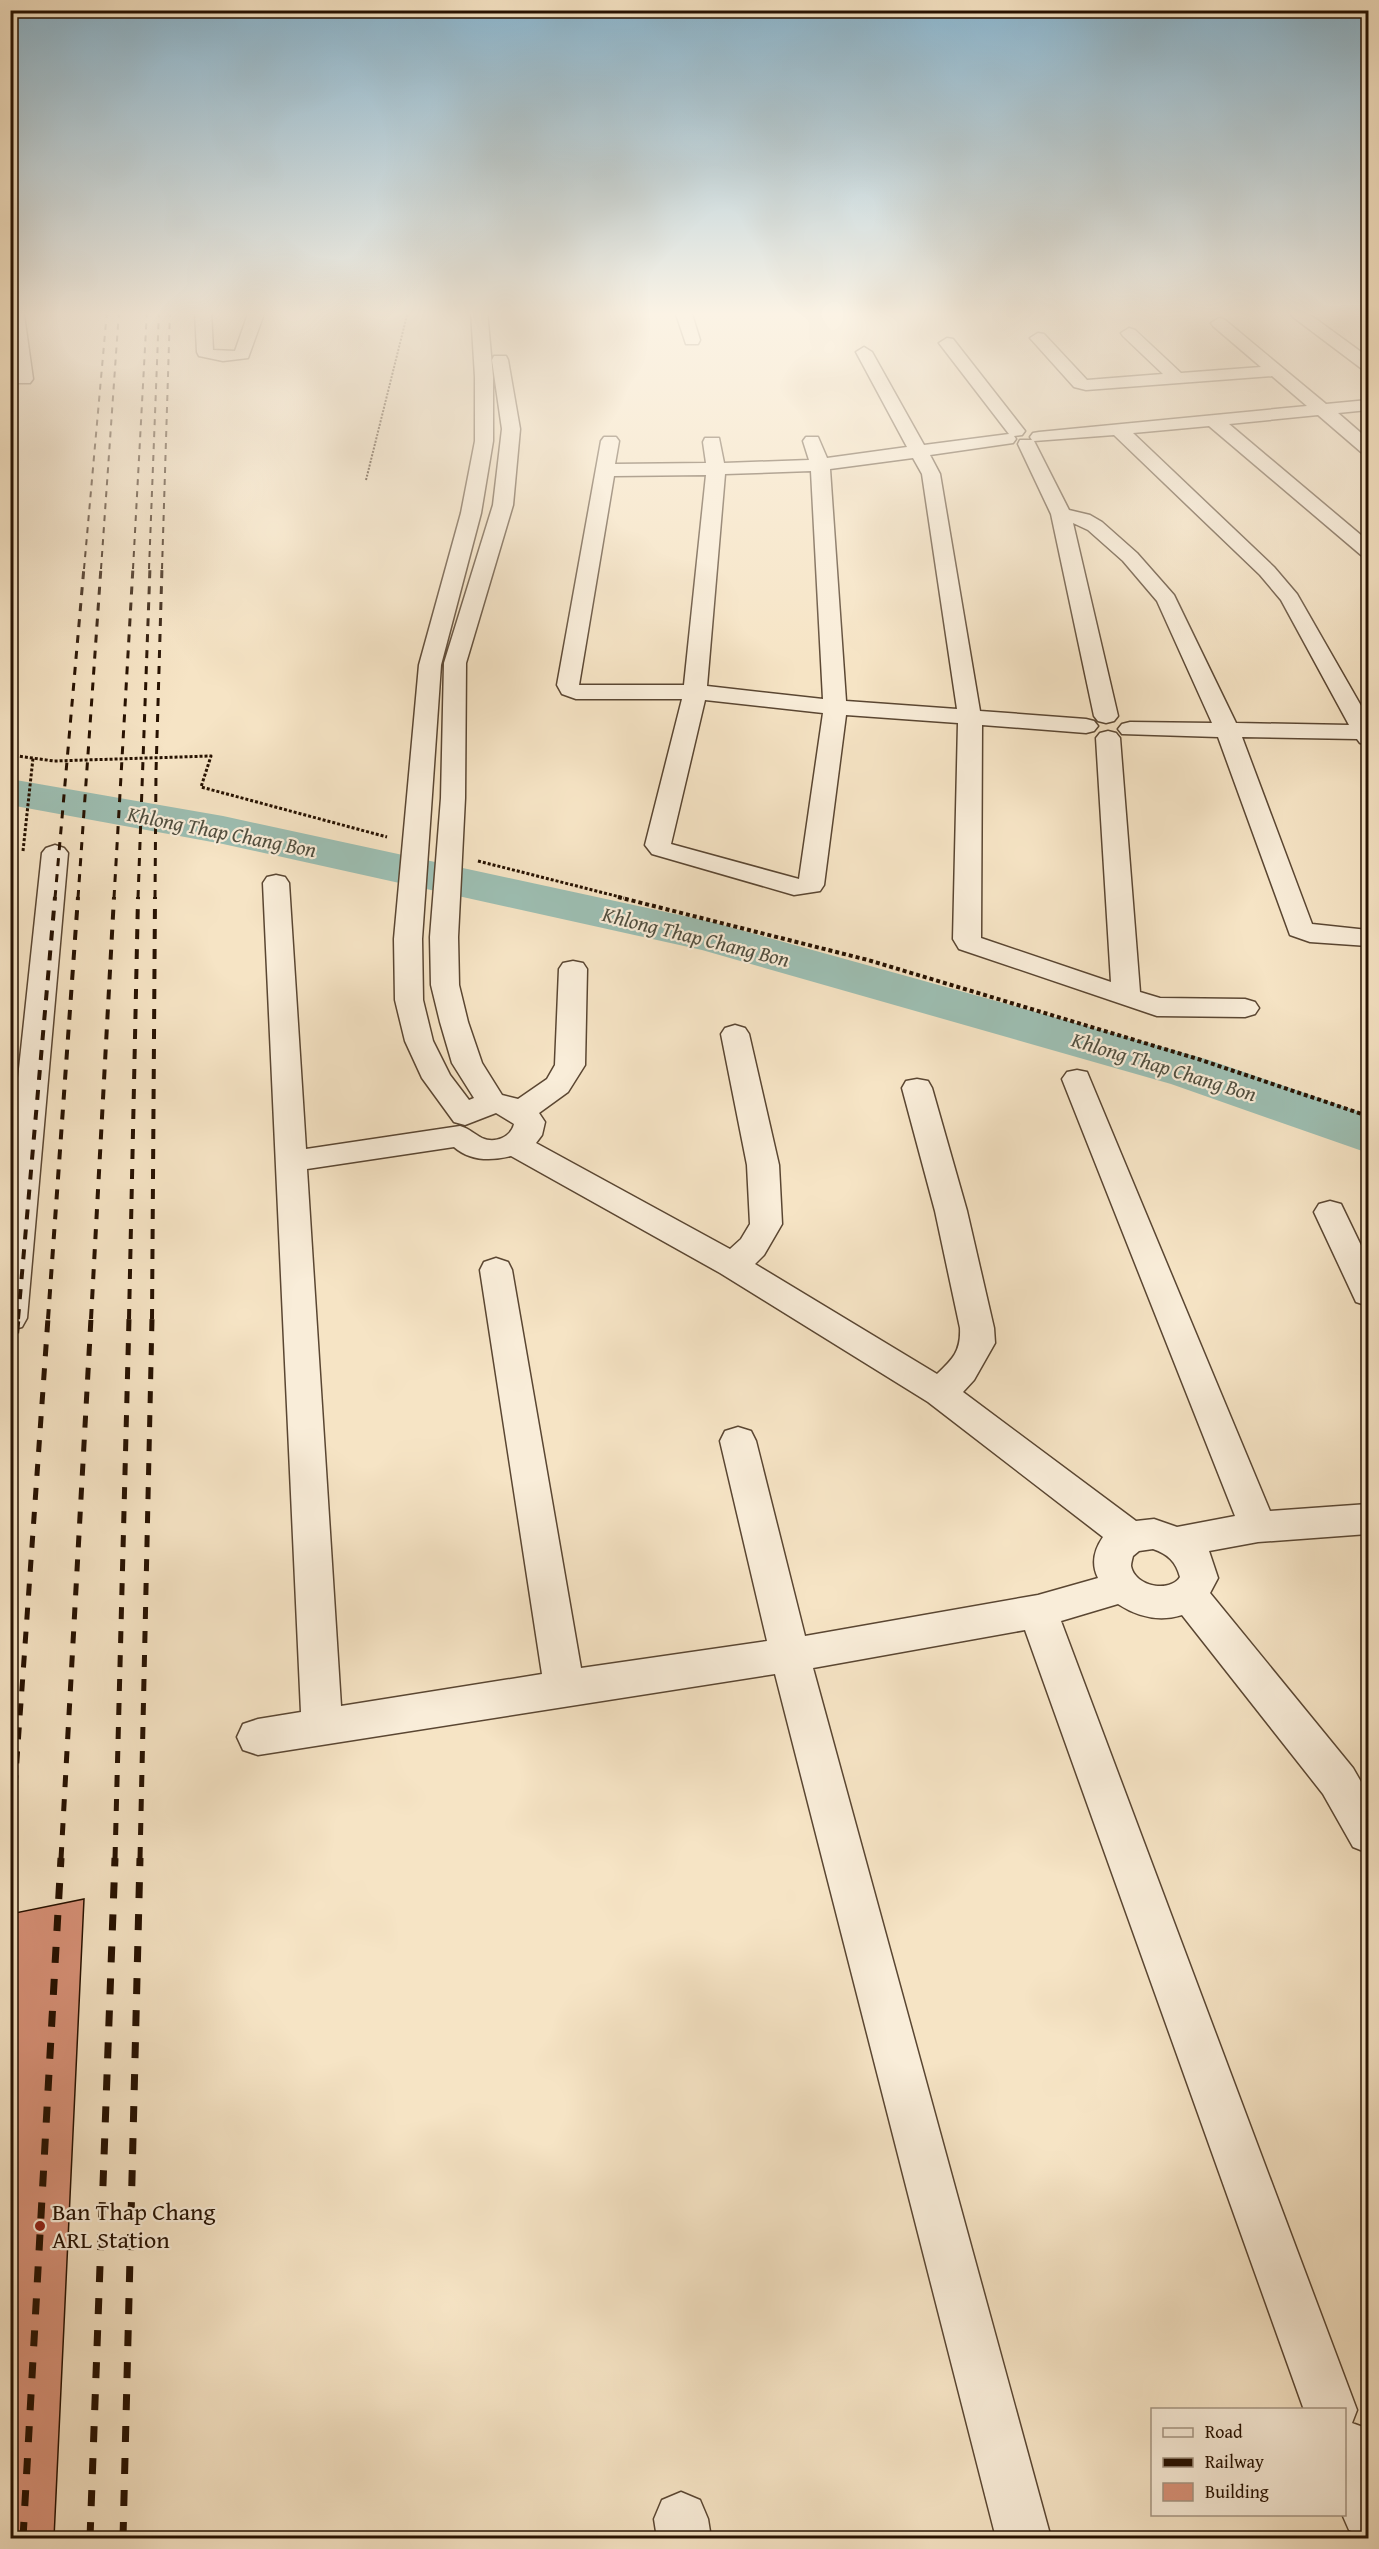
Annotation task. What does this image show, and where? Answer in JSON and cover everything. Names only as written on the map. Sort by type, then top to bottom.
[{"type":"street","points":[[486,430],[471,513],[430,665],[422,792],[408,939],[409,1000],[419,1041],[473,1147],[494,1150],[515,1145],[527,1135],[530,1122],[507,1108],[467,1063],[445,985],[445,925],[453,798],[455,663],[501,513],[511,430]]},
{"type":"street","points":[[907,430],[931,474],[970,718],[967,939],[973,945],[1157,1007],[1245,1008]]},
{"type":"street","points":[[1016,430],[1061,514],[1108,727],[1126,997]]},
{"type":"street","points":[[606,470],[820,465],[918,450],[1108,430]]},
{"type":"street","points":[[1119,430],[1268,571],[1290,598],[1368,734]]},
{"type":"street","points":[[1225,430],[1368,551]]},
{"type":"street","points":[[1346,430],[1368,448]]},
{"type":"street","points":[[610,441],[568,685],[576,692],[695,692],[835,707],[1108,727],[1368,734]]},
{"type":"street","points":[[712,442],[716,469],[695,692],[658,845],[661,849],[794,887],[811,885],[835,707],[820,465],[812,441]]},
{"type":"street","points":[[471,513],[501,513]]},
{"type":"street","points":[[1061,514],[1090,522],[1130,557],[1167,599],[1228,732],[1300,929],[1310,934],[1368,938]]},
{"type":"street","points":[[429,690],[453,693]]},
{"type":"street","points":[[10,1318],[55,853]]},
{"type":"street","points":[[276,883],[322,1728]]},
{"type":"street","points":[[408,939],[445,925]]},
{"type":"street","points":[[291,1161],[463,1126],[477,1107],[507,1108],[558,1085],[570,1065],[573,969]]},
{"type":"street","points":[[732,1265],[753,1247],[766,1224],[763,1165],[735,1034]]},
{"type":"street","points":[[1077,1079],[1258,1527]]},
{"type":"street","points":[[917,1088],[951,1211],[977,1328],[978,1343],[962,1371],[940,1393]]},
{"type":"street","points":[[515,1145],[732,1265],[940,1393],[1130,1537]]},
{"type":"street","points":[[1330,1212],[1368,1294]]},
{"type":"street","points":[[496,1270],[564,1688]]},
{"type":"street","points":[[738,1441],[790,1655],[1024,2538]]},
{"type":"street","points":[[1177,1542],[1258,1527],[1368,1519]]},
{"type":"street","points":[[1154,1534],[1177,1542],[1194,1558],[1199,1578],[1189,1595],[1169,1603],[1144,1601],[1123,1587],[1112,1568],[1115,1549],[1130,1537],[1154,1534]]},
{"type":"street","points":[[258,1737],[564,1688],[790,1655],[1038,1611],[1123,1587]]},
{"type":"street","points":[[1189,1595],[1338,1781],[1368,1833]]},
{"type":"street","points":[[1038,1611],[1331,2408]]},
{"type":"street","points":[[1346,2451],[1368,2511]]},
{"type":"path","points":[[366,480],[378,430]]},
{"type":"path","points":[[10,755],[54,761],[211,756],[201,787],[394,838]]},
{"type":"path","points":[[472,859],[868,960],[1198,1059],[1368,1116]]},
{"type":"building","name":"Ban Thap Chang ARL Station","points":[[84,1899],[54,2538],[10,2538],[10,1914]]},
{"type":"waterway","name":"Khlong Thap Chang Bon","points":[[10,792],[223,830],[712,937],[1190,1072],[1368,1135]]},
{"type":"railway","points":[[84,569],[96,430]]},
{"type":"railway","points":[[101,569],[111,430]]},
{"type":"railway","points":[[133,569],[141,430]]},
{"type":"railway","points":[[149,569],[154,430]]},
{"type":"railway","points":[[162,569],[166,430]]},
{"type":"railway","points":[[55,898],[84,567]]},
{"type":"railway","points":[[78,898],[101,567]]},
{"type":"railway","points":[[114,898],[133,567]]},
{"type":"railway","points":[[138,898],[150,567]]},
{"type":"railway","points":[[155,898],[162,567]]},
{"type":"railway","points":[[18,1319],[55,897]]},
{"type":"railway","points":[[48,1319],[78,897]]},
{"type":"railway","points":[[91,1319],[114,897]]},
{"type":"railway","points":[[129,1319],[138,897]]},
{"type":"railway","points":[[152,1319],[155,897]]},
{"type":"railway","points":[[10,1405],[18,1318]]},
{"type":"railway","points":[[10,1859],[48,1318]]},
{"type":"railway","points":[[61,1859],[91,1318]]},
{"type":"railway","points":[[115,1859],[129,1318]]},
{"type":"railway","points":[[140,1859],[152,1318]]},
{"type":"railway","points":[[10,1865],[11,1858]]},
{"type":"railway","points":[[23,2538],[61,1858]]},
{"type":"railway","points":[[90,2538],[115,1858]]},
{"type":"railway","points":[[123,2538],[140,1858]]},
{"type":"place","name":"Ban Thap Chang ARL Station","points":[[40,2226]]}]
